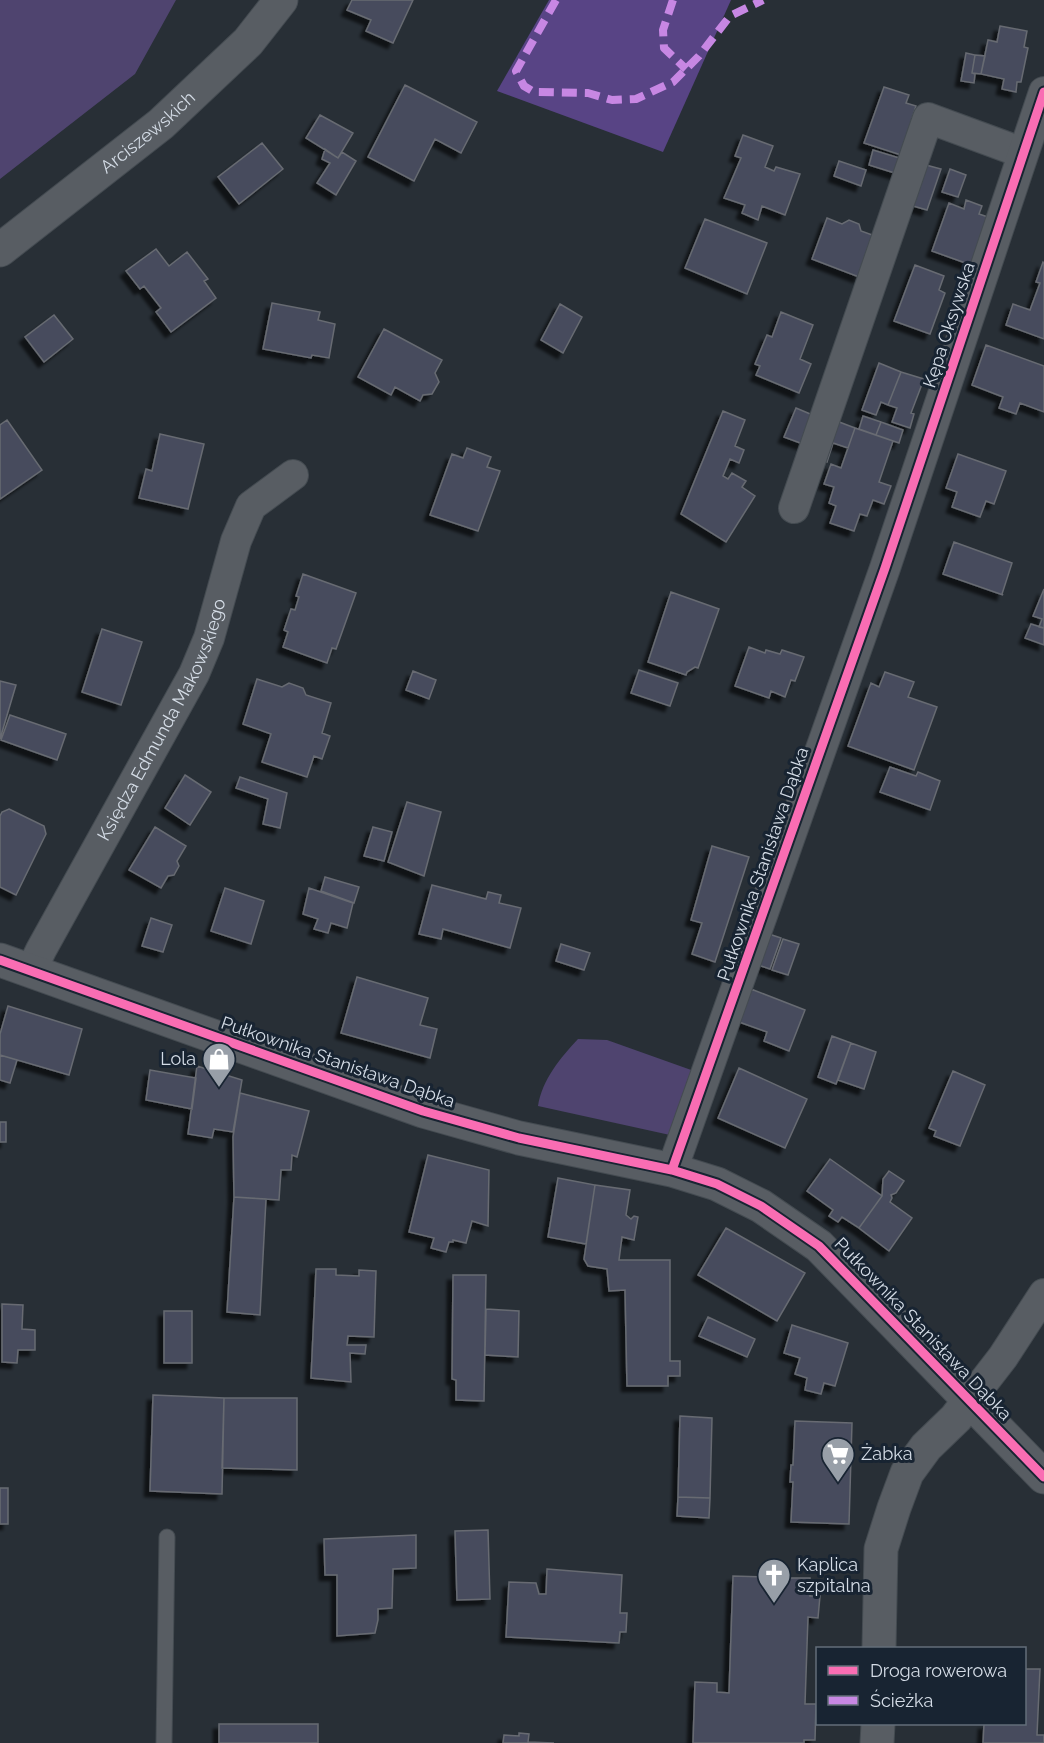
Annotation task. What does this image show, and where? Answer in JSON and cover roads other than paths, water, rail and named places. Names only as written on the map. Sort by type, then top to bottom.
[{"type":"street","name":"Arciszewskich","points":[[0,250],[161,124],[248,42],[281,0]]},
{"type":"street","name":"Kępa Oksywska","points":[[885,568],[1044,92]]},
{"type":"street","points":[[794,508],[928,118],[1023,153]]},
{"type":"street","name":"Księdza Edmunda Makowskiego","points":[[31,971],[194,674],[209,638],[236,541],[251,506],[293,476]]},
{"type":"street","name":"Pułkownika Stanisława Dąbka","points":[[672,1170],[885,568]]},
{"type":"street","name":"Pułkownika Stanisława Dąbka","points":[[0,960],[423,1111],[519,1138],[672,1170],[717,1184],[761,1206],[819,1246],[1044,1477]]},
{"type":"street","points":[[879,1647],[881,1549],[907,1473],[926,1447],[956,1418],[1003,1357],[1044,1294]]},
{"type":"street","points":[[877,1743],[878,1725]]},
{"type":"lane","points":[[164,1743],[167,1537]]},
{"type":"place","name":"Lola","points":[[219,1088]]},
{"type":"place","name":"Żabka","points":[[838,1483]]},
{"type":"place","name":"Kaplica szpitalna","points":[[774,1604]]}]
